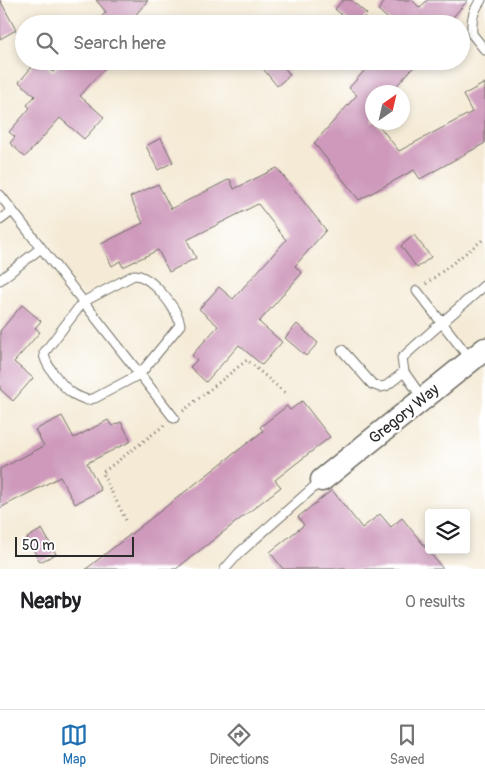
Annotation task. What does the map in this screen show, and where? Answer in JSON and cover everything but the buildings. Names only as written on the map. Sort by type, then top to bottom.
[{"type":"street","name":"Gregory Way","points":[[322,480],[478,355]]},
{"type":"lane","points":[[481,0],[474,9],[472,34],[485,50]]},
{"type":"lane","points":[[0,195],[174,418]]},
{"type":"lane","points":[[0,220],[12,211]]},
{"type":"lane","points":[[0,280],[41,248]]},
{"type":"lane","points":[[134,274],[141,276],[160,290],[174,309],[180,320],[180,325],[140,374],[95,398],[87,400],[72,393],[53,373],[44,357],[44,352],[83,302],[134,274]]},
{"type":"lane","points":[[423,398],[404,372],[402,358],[485,285]]},
{"type":"lane","points":[[417,291],[441,322],[478,355]]},
{"type":"lane","points":[[342,350],[372,384],[380,388],[386,386],[404,372]]},
{"type":"lane","points":[[226,569],[239,553],[322,480]]},
{"type":"path","points":[[417,291],[485,238]]}]
